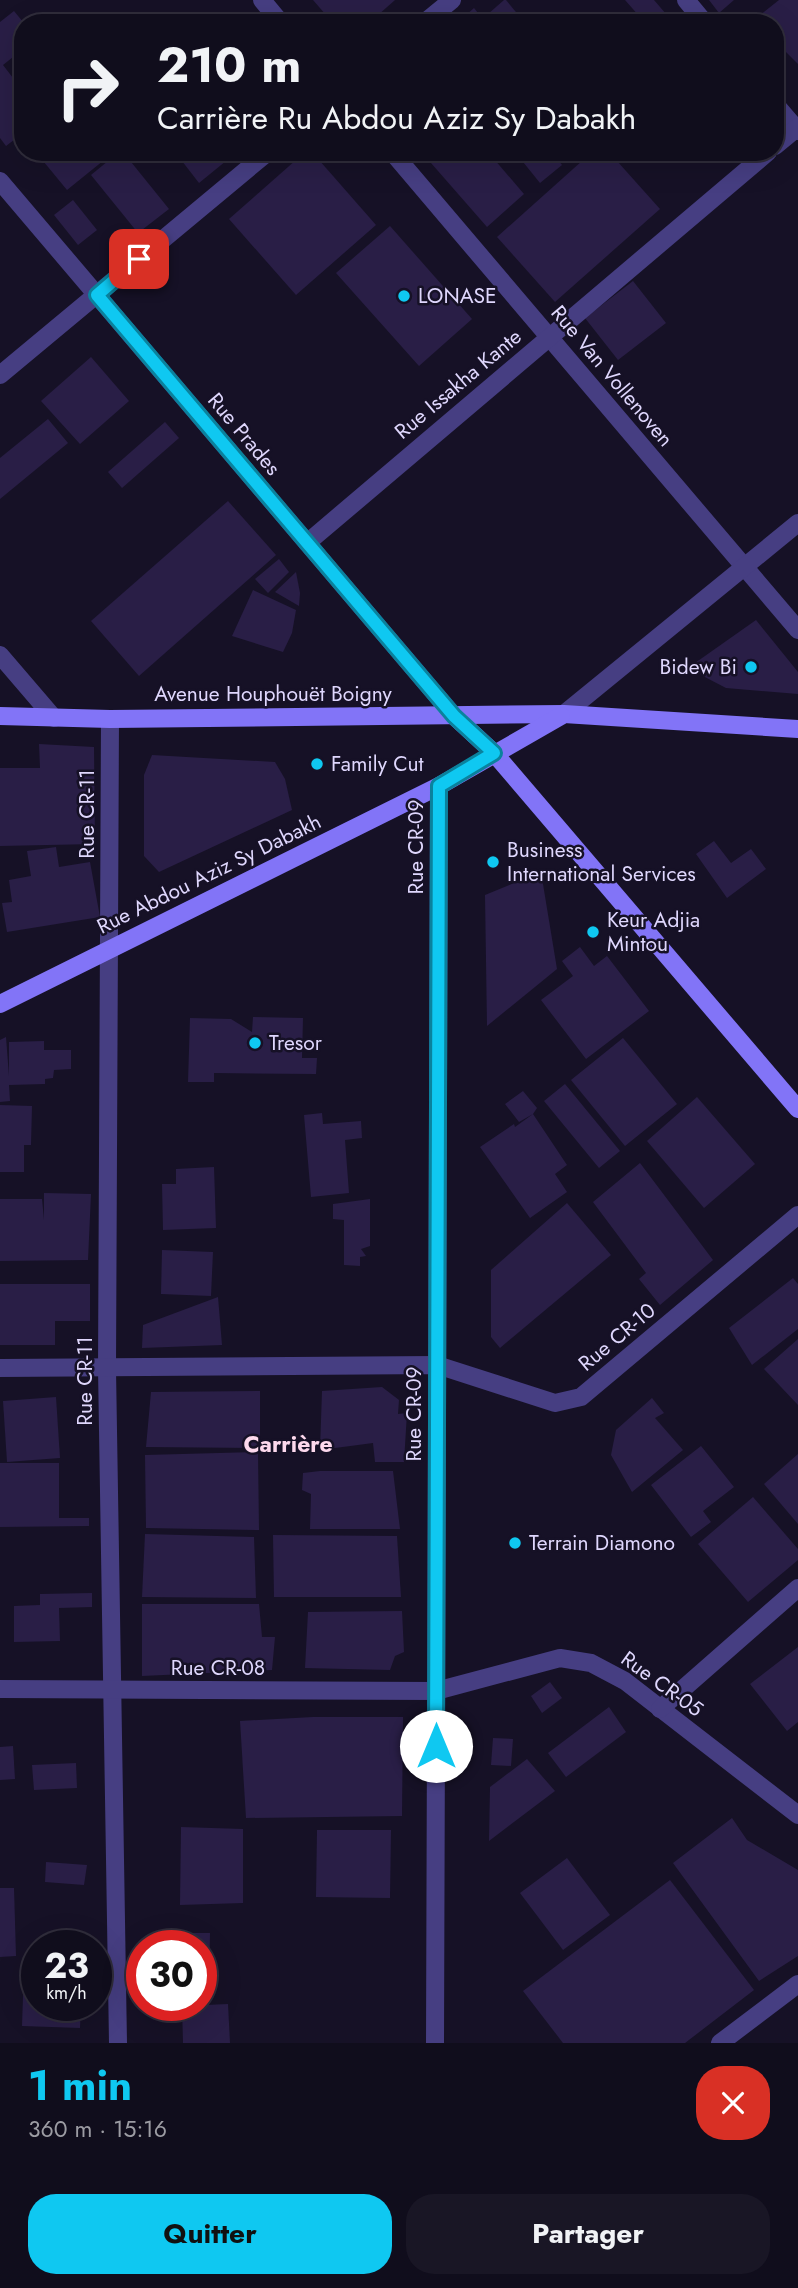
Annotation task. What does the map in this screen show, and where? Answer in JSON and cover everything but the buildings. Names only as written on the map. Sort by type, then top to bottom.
[{"type":"street","points":[[262,0],[274,14]]},
{"type":"street","points":[[435,14],[452,0]]},
{"type":"street","points":[[686,0],[698,14]]},
{"type":"street","points":[[784,114],[797,129]]},
{"type":"street","points":[[0,375],[257,161]]},
{"type":"street","name":"Rue Van Vollenoven","points":[[400,161],[798,630]]},
{"type":"street","name":"Rue Issakha Kante","points":[[306,542],[757,161]]},
{"type":"street","name":"Rue Prades","points":[[0,181],[454,716]]},
{"type":"street","points":[[564,715],[798,523]]},
{"type":"street","points":[[0,655],[54,718]]},
{"type":"street","name":"Avenue Houphouët Boigny","points":[[0,716],[110,719],[564,715],[798,729]]},
{"type":"street","name":"Rue Abdou Aziz Sy Dabakh","points":[[0,1004],[439,786],[564,715]]},
{"type":"street","points":[[454,716],[494,753],[798,1109]]},
{"type":"street","name":"Rue CR-11","points":[[110,719],[107,1369],[118,2043]]},
{"type":"street","name":"Rue CR-09","points":[[435,2043],[439,786]]},
{"type":"street","name":"Rue CR-10","points":[[0,1368],[437,1364],[555,1403],[581,1397],[798,1215]]},
{"type":"street","points":[[660,1709],[798,1588]]},
{"type":"street","name":"Rue CR-05","points":[[436,1691],[560,1658],[591,1663],[625,1681],[798,1815]]},
{"type":"street","name":"Rue CR-08","points":[[0,1689],[436,1691]]},
{"type":"street","points":[[720,2043],[798,1984]]},
{"type":"place","name":"LONASE","points":[[404,296]]},
{"type":"place","name":"Bidew Bi","points":[[751,667]]},
{"type":"place","name":"Family Cut","points":[[317,764]]},
{"type":"place","name":"Business International Services","points":[[493,862]]},
{"type":"place","name":"Keur Adjia Mintou","points":[[593,932]]},
{"type":"place","name":"Tresor","points":[[255,1043]]},
{"type":"place","name":"Terrain Diamono","points":[[515,1543]]},
{"type":"district","name":"Carrière","points":[[288,1444]]},
{"type":"route","points":[[139,259],[97,295],[454,716],[494,753],[439,786],[436,1746]]}]
